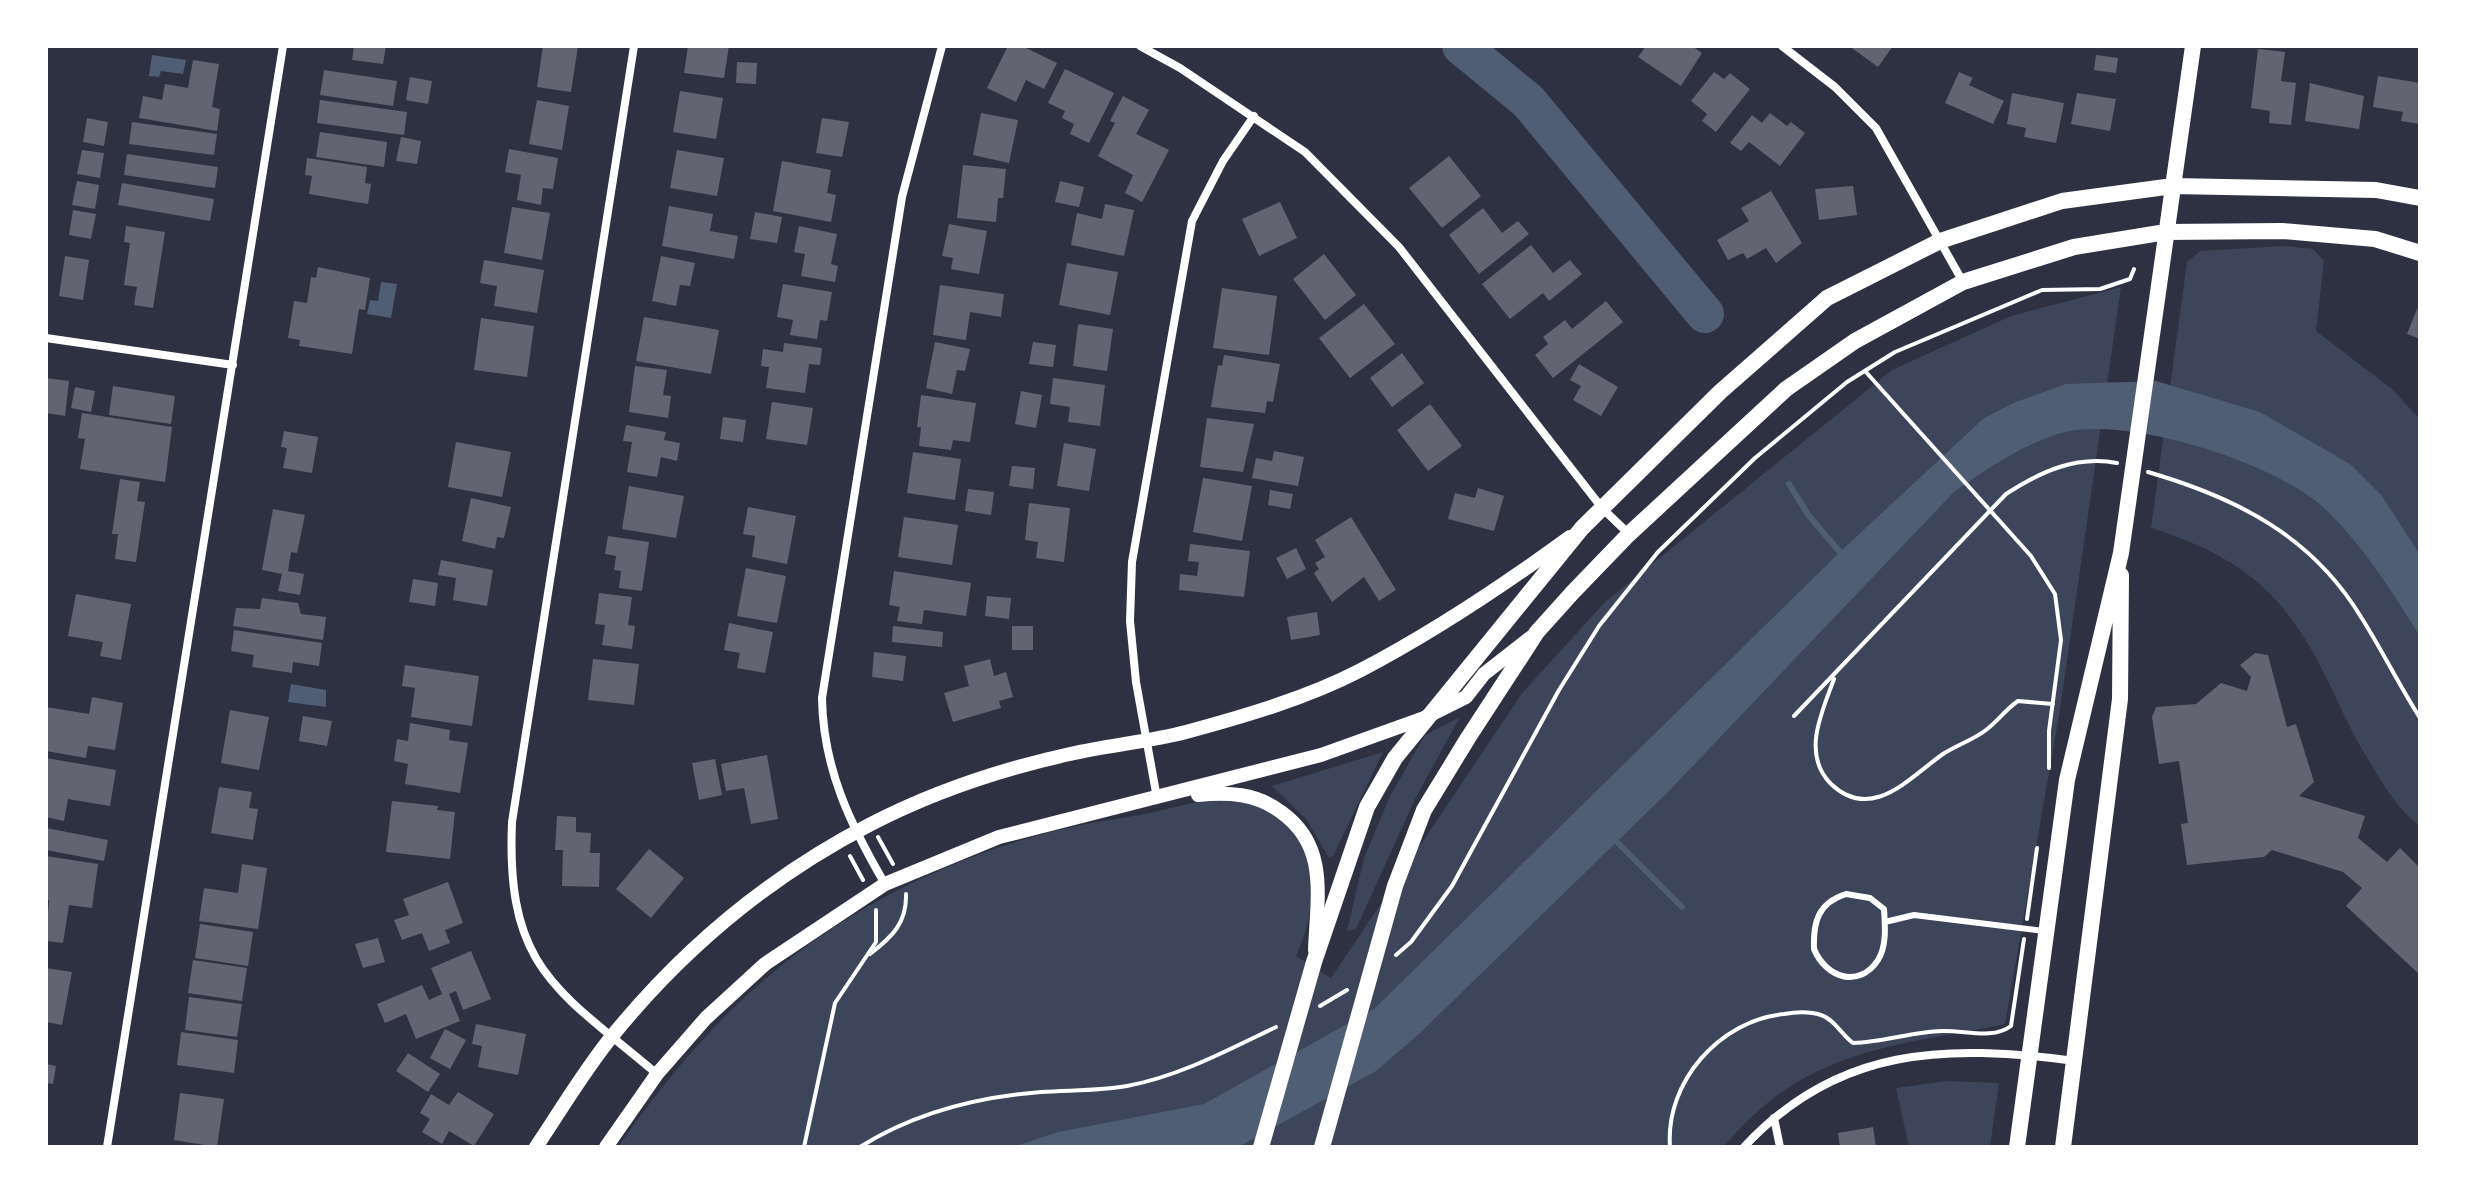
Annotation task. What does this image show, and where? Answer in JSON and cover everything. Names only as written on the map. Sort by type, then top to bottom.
[{"type":"main road","points":[[2017,1147],[2067,780],[2128,512],[2193,46]]},
{"type":"main road","points":[[1261,1147],[1314,962],[1367,807],[1395,758],[1424,718],[1582,528],[1720,392],[1827,298],[1940,241],[2062,201],[2173,186],[2376,190],[2420,198]]},
{"type":"main road","points":[[1322,1147],[1395,886],[1424,810],[1537,632],[1629,534],[1786,389],[1855,341],[1963,282],[2074,247],[2166,232],[2282,231],[2375,239],[2420,253]]},
{"type":"main road","points":[[2063,1147],[2120,699],[2121,553]]},
{"type":"street","points":[[107,1147],[283,46]]},
{"type":"street","points":[[634,46],[512,822],[510,876],[518,922],[530,951],[547,977],[657,1074]]},
{"type":"street","points":[[885,884],[849,837],[826,748],[822,698],[902,197],[942,46]]},
{"type":"street","points":[[1140,46],[1254,116],[1305,152],[1399,247],[1602,508],[1629,534]]},
{"type":"street","points":[[1782,46],[1835,87],[1876,128],[1963,282]]},
{"type":"street","points":[[1157,798],[1130,621],[1132,562],[1181,265],[1192,221],[1223,161],[1254,116]]},
{"type":"street","points":[[46,338],[233,365]]},
{"type":"street","points":[[536,1147],[612,1036],[665,976],[725,920],[783,877],[849,837],[871,824],[972,781],[1069,754],[1148,740],[1292,699],[1360,671],[1507,583],[1582,528]]},
{"type":"street","points":[[606,1147],[657,1074],[706,1018],[765,964],[899,876],[999,837],[1071,816],[1157,798],[1321,755],[1424,718],[1466,697],[1484,674],[1537,632]]},
{"type":"street","points":[[1157,798],[1227,792],[1266,801],[1299,825],[1314,855],[1318,883],[1314,962]]},
{"type":"street","points":[[1744,1147],[1774,1118],[1831,1079],[1877,1063],[1950,1051],[2075,1061]]},
{"type":"street","points":[[1774,1118],[1780,1147]]},
{"type":"lane","points":[[1846,894],[1870,898],[1884,909],[1885,922],[1879,959],[1859,977],[1835,975],[1818,958],[1814,949],[1816,920],[1824,904],[1833,898],[1846,894]]},
{"type":"lane","points":[[1885,922],[1914,915],[2045,932]]},
{"type":"path","points":[[1393,957],[1411,942],[1452,886],[1559,690],[1599,626],[1658,552],[1755,458],[1865,371],[1895,352],[2011,300],[2050,288],[2113,287],[2130,279],[2134,269]]},
{"type":"path","points":[[1865,371],[2031,556],[2055,594],[2061,640],[2048,773]]},
{"type":"path","points":[[1794,716],[1835,676],[1814,748],[1823,774],[1831,784],[1855,798],[1881,798],[1894,792],[1940,756],[1989,728],[2018,701],[2053,704]]},
{"type":"path","points":[[870,954],[892,937],[904,918],[905,887],[871,824]]},
{"type":"path","points":[[1670,1147],[1669,1133],[1687,1076],[1725,1036],[1769,1015],[1822,1015],[1853,1043],[1944,1031],[1992,1034],[2011,1026],[2039,835]]},
{"type":"path","points":[[804,1147],[835,1003],[876,942],[875,903],[849,837]]},
{"type":"path","points":[[1315,1008],[1356,984]]},
{"type":"path","points":[[860,1147],[928,1114],[963,1104],[1040,1092],[1129,1086],[1213,1059],[1277,1027]]},
{"type":"shaded area","points":[[152,55],[186,60],[183,74],[161,71],[159,77],[149,76]]},
{"type":"shaded area","points":[[2283,246],[2313,249],[2324,261],[2316,331],[2392,389],[2420,419],[2420,826],[2397,804],[2385,786],[2356,739],[2310,648],[2276,600],[2235,565],[2210,551],[2151,528],[2187,262],[2200,251]]},
{"type":"shaded area","points":[[381,282],[397,284],[391,318],[367,314],[370,300],[378,301]]},
{"type":"shaded area","points":[[2121,287],[2059,716],[2005,1024],[1887,1047],[1818,1071],[1786,1090],[1754,1115],[1724,1147],[618,1147],[689,1055],[715,1027],[801,950],[885,897],[940,870],[997,848],[1067,828],[1213,800],[1239,800],[1268,811],[1295,835],[1304,851],[1311,877],[1309,918],[1296,956],[1331,978],[1523,692],[1604,603],[1892,370],[2011,316]]},
{"type":"shaded area","points":[[2156,381],[2260,412],[2350,464],[2382,496],[2420,555],[2420,636],[2376,570],[2339,523],[2303,492],[2273,475],[2238,460],[2160,437],[2089,429],[2047,438],[2005,458],[1954,492],[1668,792],[1418,1035],[1376,1071],[1238,1147],[1013,1147],[1058,1132],[1204,1104],[1374,1009],[1842,550],[1983,419],[2013,403],[2066,384]]},
{"type":"shaded area","points":[[291,684],[326,690],[326,707],[288,702]]},
{"type":"shaded area","points":[[1460,717],[1415,799],[1356,929],[1347,931],[1364,858],[1390,796],[1425,735]]},
{"type":"shaded area","points":[[1383,752],[1333,856],[1329,858],[1306,819],[1272,786]]},
{"type":"shaded area","points":[[1947,1081],[1999,1083],[1990,1147],[1909,1147],[1896,1088]]},
{"type":"building","points":[[354,46],[386,46],[383,64],[352,60]]},
{"type":"building","points":[[543,46],[578,46],[571,92],[537,87]]},
{"type":"building","points":[[688,46],[729,46],[724,78],[684,73]]},
{"type":"building","points":[[1008,46],[1022,46],[1057,63],[1044,89],[1026,80],[1016,102],[987,88]]},
{"type":"building","points":[[1646,46],[1692,46],[1702,53],[1681,86],[1638,57]]},
{"type":"building","points":[[1849,46],[1893,46],[1878,67]]},
{"type":"building","points":[[2258,49],[2285,52],[2281,81],[2296,83],[2291,125],[2269,123],[2270,111],[2251,108]]},
{"type":"building","points":[[2096,55],[2118,58],[2116,73],[2094,70]]},
{"type":"building","points":[[193,60],[219,64],[212,107],[220,109],[217,131],[139,118],[143,96],[162,100],[165,84],[188,88]]},
{"type":"building","points":[[737,62],[757,63],[756,84],[736,83]]},
{"type":"building","points":[[1065,69],[1114,93],[1089,143],[1070,134],[1074,124],[1062,118],[1065,111],[1048,103]]},
{"type":"building","points":[[324,70],[397,81],[393,106],[320,95]]},
{"type":"building","points":[[1714,72],[1724,79],[1730,73],[1750,89],[1716,132],[1702,121],[1707,114],[1691,101]]},
{"type":"building","points":[[1959,72],[1973,78],[1969,85],[2004,101],[1993,124],[1945,103]]},
{"type":"building","points":[[2378,76],[2420,83],[2420,124],[2401,121],[2403,112],[2373,107]]},
{"type":"building","points":[[410,77],[432,81],[428,104],[406,100]]},
{"type":"building","points":[[2310,83],[2364,96],[2359,129],[2305,121]]},
{"type":"building","points":[[680,91],[723,98],[716,139],[673,132]]},
{"type":"building","points":[[2012,93],[2064,103],[2056,143],[2024,137],[2026,128],[2007,124]]},
{"type":"building","points":[[2077,93],[2116,99],[2110,131],[2071,124]]},
{"type":"building","points":[[1123,96],[1149,110],[1136,134],[1169,150],[1142,202],[1125,193],[1133,175],[1098,156],[1115,123],[1110,121]]},
{"type":"building","points":[[320,100],[407,112],[404,135],[317,123]]},
{"type":"building","points":[[537,100],[569,106],[562,150],[529,144]]},
{"type":"building","points":[[981,113],[1018,120],[1009,163],[973,155]]},
{"type":"building","points":[[1770,113],[1787,126],[1791,122],[1805,133],[1780,166],[1749,142],[1741,151],[1730,143],[1752,115],[1762,123]]},
{"type":"building","points":[[87,118],[108,122],[104,146],[83,142]]},
{"type":"building","points":[[822,118],[849,122],[842,157],[816,153]]},
{"type":"building","points":[[132,122],[217,134],[214,155],[129,144]]},
{"type":"building","points":[[320,132],[387,142],[384,167],[316,157]]},
{"type":"building","points":[[401,137],[421,141],[417,164],[396,161]]},
{"type":"building","points":[[509,149],[558,158],[553,189],[543,188],[541,205],[517,200],[521,175],[505,172]]},
{"type":"building","points":[[82,150],[104,153],[100,178],[77,174]]},
{"type":"building","points":[[677,150],[724,158],[717,196],[670,188]]},
{"type":"building","points":[[127,154],[218,167],[215,188],[124,175]]},
{"type":"building","points":[[1449,156],[1481,196],[1442,228],[1409,188]]},
{"type":"building","points":[[307,158],[367,167],[365,183],[371,184],[368,204],[309,194],[312,176],[305,175]]},
{"type":"building","points":[[782,161],[831,170],[827,193],[836,195],[831,222],[773,211]]},
{"type":"building","points":[[963,165],[1006,169],[1003,198],[998,198],[996,222],[957,218]]},
{"type":"building","points":[[77,181],[99,185],[95,209],[72,205]]},
{"type":"building","points":[[1060,181],[1084,187],[1079,207],[1055,202]]},
{"type":"building","points":[[122,183],[214,199],[210,221],[118,205]]},
{"type":"building","points":[[1853,186],[1857,215],[1819,220],[1815,189]]},
{"type":"building","points":[[1771,191],[1802,243],[1776,263],[1766,248],[1747,259],[1743,253],[1728,260],[1717,240],[1749,221],[1741,208]]},
{"type":"building","points":[[1280,202],[1297,238],[1259,256],[1242,219]]},
{"type":"building","points":[[1105,204],[1134,210],[1124,256],[1071,245],[1077,213],[1102,219]]},
{"type":"building","points":[[669,206],[713,214],[710,231],[738,236],[734,259],[662,246]]},
{"type":"building","points":[[512,207],[550,213],[542,260],[504,253]]},
{"type":"building","points":[[1483,208],[1502,233],[1518,221],[1529,234],[1479,274],[1449,235]]},
{"type":"building","points":[[73,210],[96,214],[91,239],[69,235]]},
{"type":"building","points":[[755,212],[782,217],[777,243],[750,239]]},
{"type":"building","points":[[949,224],[987,231],[979,274],[951,269],[953,258],[942,256]]},
{"type":"building","points":[[126,226],[165,232],[153,308],[134,305],[137,287],[124,285],[130,243],[124,242]]},
{"type":"building","points":[[799,226],[837,234],[831,264],[838,266],[835,282],[801,276],[805,254],[794,252]]},
{"type":"building","points":[[1531,245],[1553,273],[1570,260],[1582,274],[1549,301],[1543,293],[1510,319],[1482,284]]},
{"type":"building","points":[[1324,254],[1356,295],[1325,320],[1293,279]]},
{"type":"building","points":[[65,256],[89,260],[83,300],[59,296]]},
{"type":"building","points":[[661,256],[695,263],[690,286],[680,285],[676,306],[652,301]]},
{"type":"building","points":[[484,260],[544,270],[537,313],[494,306],[497,286],[480,283]]},
{"type":"building","points":[[1067,263],[1118,272],[1110,315],[1059,305]]},
{"type":"building","points":[[318,267],[370,278],[365,310],[359,309],[352,354],[299,346],[300,340],[288,338],[294,301],[307,303],[311,277],[316,278]]},
{"type":"building","points":[[783,284],[832,292],[827,321],[820,320],[817,339],[790,335],[793,320],[777,317]]},
{"type":"building","points":[[940,285],[1004,294],[1001,317],[970,312],[966,340],[933,335]]},
{"type":"building","points":[[1222,288],[1277,296],[1269,355],[1213,348]]},
{"type":"building","points":[[1606,301],[1623,322],[1553,378],[1535,355],[1548,344],[1543,337],[1565,320],[1572,329]]},
{"type":"building","points":[[1364,304],[1395,344],[1350,378],[1319,338]]},
{"type":"building","points":[[2417,309],[2420,311],[2420,339],[2407,334]]},
{"type":"building","points":[[644,317],[719,330],[711,374],[636,361]]},
{"type":"building","points":[[481,318],[534,326],[527,377],[474,370]]},
{"type":"building","points":[[1078,324],[1113,329],[1107,371],[1073,366]]},
{"type":"building","points":[[935,342],[970,349],[965,371],[957,370],[952,394],[926,388]]},
{"type":"building","points":[[1033,342],[1056,345],[1053,367],[1029,364]]},
{"type":"building","points":[[784,343],[822,348],[820,365],[809,364],[805,393],[766,388],[769,367],[761,366],[763,349],[783,352]]},
{"type":"building","points":[[1402,353],[1424,383],[1392,407],[1370,378]]},
{"type":"building","points":[[1224,355],[1280,364],[1273,402],[1267,401],[1265,413],[1211,407],[1218,365],[1222,366]]},
{"type":"building","points":[[1579,364],[1618,387],[1601,416],[1573,400],[1581,386],[1570,380]]},
{"type":"building","points":[[635,366],[667,370],[663,395],[671,396],[668,418],[629,412]]},
{"type":"building","points":[[46,378],[69,381],[65,416],[46,413]]},
{"type":"building","points":[[1053,378],[1105,385],[1100,426],[1068,422],[1070,407],[1050,404]]},
{"type":"building","points":[[113,386],[175,396],[171,424],[109,415]]},
{"type":"building","points":[[75,387],[95,391],[91,412],[71,408]]},
{"type":"building","points":[[1021,391],[1042,395],[1036,428],[1015,424]]},
{"type":"building","points":[[921,395],[976,403],[970,442],[953,440],[951,450],[919,446],[921,427],[917,427]]},
{"type":"building","points":[[772,402],[813,408],[807,445],[766,439]]},
{"type":"building","points":[[1430,404],[1462,446],[1428,471],[1397,430]]},
{"type":"building","points":[[82,413],[172,427],[165,482],[80,469],[85,439],[78,438]]},
{"type":"building","points":[[723,417],[746,420],[743,442],[720,439]]},
{"type":"building","points":[[1207,418],[1254,424],[1243,472],[1200,467]]},
{"type":"building","points":[[626,425],[666,432],[664,440],[680,443],[677,461],[661,457],[657,477],[627,472],[632,442],[623,441]]},
{"type":"building","points":[[284,431],[318,437],[312,473],[283,468],[287,448],[281,447]]},
{"type":"building","points":[[456,442],[511,452],[502,497],[448,487]]},
{"type":"building","points":[[1064,443],[1096,449],[1089,491],[1057,486]]},
{"type":"building","points":[[1274,451],[1304,457],[1298,486],[1252,478],[1256,458],[1272,461]]},
{"type":"building","points":[[913,452],[961,459],[955,500],[907,493]]},
{"type":"building","points":[[1012,466],[1035,468],[1033,489],[1009,486]]},
{"type":"building","points":[[1203,478],[1252,486],[1242,541],[1193,532]]},
{"type":"building","points":[[120,479],[140,482],[137,501],[145,502],[136,562],[115,559],[118,534],[112,534]]},
{"type":"building","points":[[629,486],[684,496],[676,538],[622,529]]},
{"type":"building","points":[[1478,488],[1504,496],[1494,531],[1448,519],[1455,493],[1475,498]]},
{"type":"building","points":[[968,489],[994,492],[991,515],[965,511]]},
{"type":"building","points":[[1270,490],[1293,494],[1290,509],[1268,505]]},
{"type":"building","points":[[471,498],[511,507],[504,538],[497,537],[495,549],[462,541]]},
{"type":"building","points":[[1029,503],[1070,508],[1064,562],[1036,558],[1038,542],[1025,540]]},
{"type":"building","points":[[748,507],[796,516],[787,564],[752,557],[755,536],[743,534]]},
{"type":"building","points":[[273,509],[305,515],[297,553],[291,552],[288,571],[304,574],[300,595],[278,591],[282,574],[262,570]]},
{"type":"building","points":[[904,517],[958,525],[952,565],[898,557]]},
{"type":"building","points":[[1351,517],[1396,590],[1379,601],[1364,577],[1332,602],[1314,573],[1319,569],[1315,563],[1325,557],[1315,540]]},
{"type":"building","points":[[608,536],[649,542],[642,591],[619,588],[621,571],[614,570],[616,556],[605,554]]},
{"type":"building","points":[[1190,544],[1250,551],[1244,597],[1179,590],[1180,574],[1197,576],[1199,562],[1188,561]]},
{"type":"building","points":[[1296,548],[1306,569],[1287,579],[1276,558]]},
{"type":"building","points":[[441,560],[493,570],[487,606],[453,600],[456,578],[438,575]]},
{"type":"building","points":[[746,568],[786,576],[777,623],[737,616]]},
{"type":"building","points":[[894,571],[971,583],[966,616],[924,610],[922,624],[897,621],[900,607],[889,605]]},
{"type":"building","points":[[413,579],[438,583],[435,606],[409,602]]},
{"type":"building","points":[[599,593],[632,597],[628,625],[635,626],[632,649],[602,645],[605,625],[595,624]]},
{"type":"building","points":[[76,594],[131,604],[121,660],[100,656],[103,642],[68,636]]},
{"type":"building","points":[[987,596],[1011,598],[1009,619],[985,616]]},
{"type":"building","points":[[262,598],[298,603],[301,614],[326,617],[323,640],[233,626],[236,608],[260,609]]},
{"type":"building","points":[[1317,612],[1320,635],[1291,640],[1287,617]]},
{"type":"building","points":[[729,623],[773,632],[765,673],[737,668],[740,653],[724,650]]},
{"type":"building","points":[[893,626],[943,632],[942,647],[892,642]]},
{"type":"building","points":[[1012,626],[1033,626],[1033,650],[1012,650]]},
{"type":"building","points":[[234,630],[322,643],[319,666],[293,662],[292,673],[252,667],[254,655],[231,651]]},
{"type":"building","points":[[874,652],[906,656],[903,681],[872,677]]},
{"type":"building","points":[[2255,653],[2268,655],[2287,727],[2296,724],[2314,782],[2299,796],[2365,816],[2358,838],[2387,862],[2400,848],[2420,868],[2420,975],[2346,906],[2362,888],[2343,872],[2272,850],[2264,857],[2187,865],[2181,824],[2188,823],[2179,761],[2159,764],[2152,717],[2156,707],[2196,704],[2221,683],[2247,691],[2251,677],[2240,665]]},
{"type":"building","points":[[593,659],[639,664],[634,705],[588,700]]},
{"type":"building","points":[[990,659],[994,676],[1006,672],[1013,697],[999,701],[1001,708],[953,722],[944,693],[969,686],[964,666]]},
{"type":"building","points":[[405,665],[479,676],[472,726],[411,717],[415,688],[402,686]]},
{"type":"building","points":[[92,697],[123,703],[115,750],[88,746],[86,758],[46,751],[46,707],[89,714]]},
{"type":"building","points":[[230,710],[269,717],[259,770],[221,763]]},
{"type":"building","points":[[303,716],[332,721],[327,746],[299,741]]},
{"type":"building","points":[[410,723],[450,730],[449,740],[468,743],[460,793],[405,784],[408,764],[394,761],[397,739],[408,741]]},
{"type":"building","points":[[767,755],[778,819],[751,824],[744,788],[726,791],[721,764]]},
{"type":"building","points":[[46,758],[116,770],[110,806],[68,799],[64,821],[46,817]]},
{"type":"building","points":[[715,759],[722,795],[699,800],[692,763]]},
{"type":"building","points":[[219,787],[252,792],[249,808],[258,809],[253,840],[211,833]]},
{"type":"building","points":[[392,801],[438,806],[437,810],[455,812],[450,859],[386,852]]},
{"type":"building","points":[[557,816],[576,817],[576,832],[591,833],[590,853],[600,853],[599,887],[562,886],[563,850],[555,850]]},
{"type":"building","points":[[46,828],[108,840],[104,861],[46,850]]},
{"type":"building","points":[[649,849],[684,878],[651,918],[616,889]]},
{"type":"building","points":[[46,856],[98,864],[92,908],[69,905],[63,943],[46,941],[49,900],[46,899]]},
{"type":"building","points":[[242,864],[267,868],[258,929],[199,921],[204,888],[238,893]]},
{"type":"building","points":[[448,882],[463,923],[445,930],[450,943],[429,951],[422,933],[402,940],[394,920],[409,915],[403,899]]},
{"type":"building","points":[[200,924],[253,932],[248,966],[195,958]]},
{"type":"building","points":[[378,938],[385,962],[363,968],[355,944]]},
{"type":"building","points":[[471,951],[491,999],[463,1010],[456,991],[449,994],[460,1021],[416,1039],[406,1014],[385,1023],[377,1004],[422,985],[429,1000],[442,994],[431,968]]},
{"type":"building","points":[[193,960],[247,968],[242,1001],[188,993]]},
{"type":"building","points":[[46,968],[72,972],[62,1025],[46,1022]]},
{"type":"building","points":[[189,997],[242,1004],[237,1037],[185,1030]]},
{"type":"building","points":[[476,1024],[526,1034],[518,1075],[478,1067],[482,1046],[472,1044]]},
{"type":"building","points":[[445,1029],[466,1040],[450,1069],[430,1058]]},
{"type":"building","points":[[181,1032],[238,1040],[234,1073],[177,1065]]},
{"type":"building","points":[[408,1053],[440,1074],[428,1092],[396,1071]]},
{"type":"building","points":[[46,1064],[56,1066],[53,1084],[46,1083]]},
{"type":"building","points":[[458,1092],[494,1114],[474,1146],[449,1131],[442,1144],[422,1132],[430,1119],[420,1113],[431,1094],[449,1105]]},
{"type":"building","points":[[180,1093],[224,1099],[217,1147],[174,1140]]},
{"type":"building","points":[[1873,1127],[1876,1147],[1840,1147],[1838,1133]]},
{"type":"waterway","points":[[1461,46],[1528,101],[1705,314]]},
{"type":"waterway","points":[[1789,484],[1809,516],[1845,558]]},
{"type":"waterway","points":[[1611,836],[1682,907]]}]
